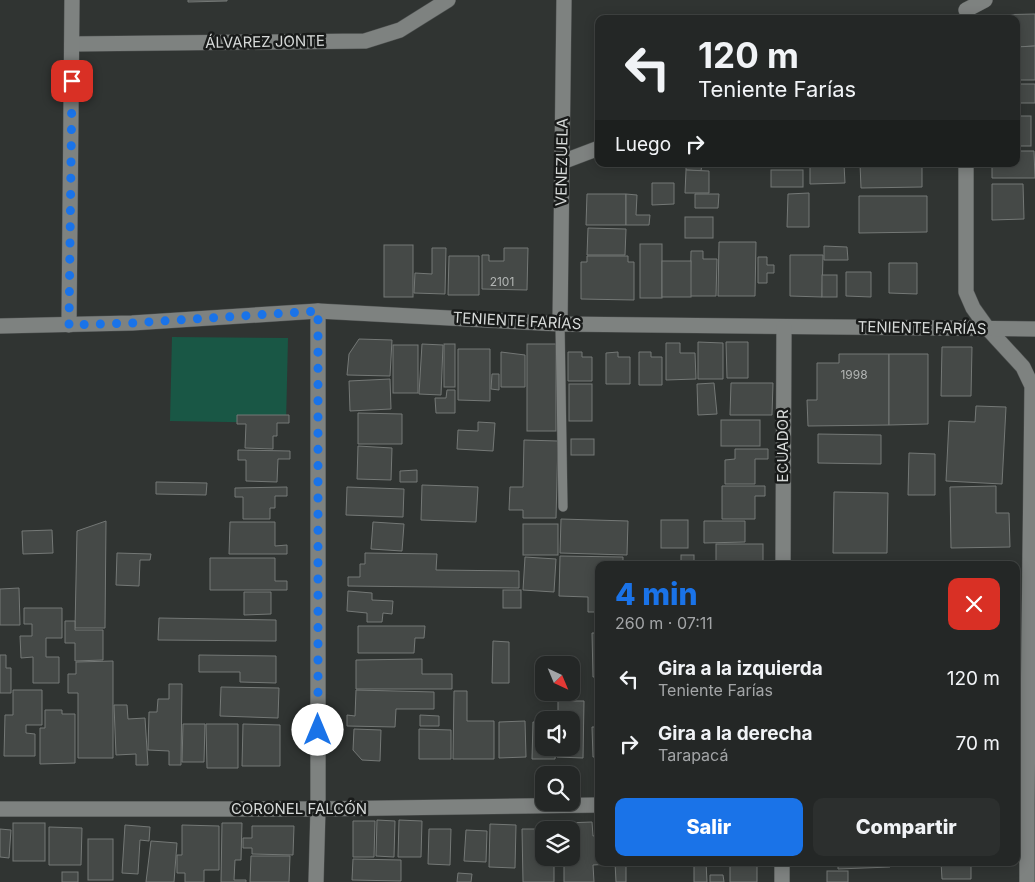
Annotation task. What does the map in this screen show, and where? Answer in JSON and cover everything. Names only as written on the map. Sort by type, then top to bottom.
[{"type":"street","points":[[69,325],[72,0]]},
{"type":"street","name":"ÁLVAREZ JONTE","points":[[72,44],[365,41],[400,30],[448,0]]},
{"type":"street","name":"VENEZUELA","points":[[560,324],[564,0]]},
{"type":"street","points":[[966,10],[985,0]]},
{"type":"street","points":[[562,162],[595,150]]},
{"type":"street","points":[[966,167],[966,292],[972,308],[988,329],[1023,367],[1032,386],[1026,804],[1027,882]]},
{"type":"street","points":[[316,882],[318,809],[318,311]]},
{"type":"street","name":"TENIENTE FARÍAS","points":[[0,326],[132,323],[318,311],[560,324],[1035,329]]},
{"type":"street","name":"ECUADOR","points":[[783,561],[784,327]]},
{"type":"street","name":"CORONEL FALCÓN","points":[[0,809],[318,809],[595,805]]},
{"type":"street","points":[[782,866],[782,882]]},
{"type":"lane","points":[[560,324],[563,507]]},
{"type":"green space","points":[[172,337],[288,338],[286,423],[170,421]]},
{"type":"building","points":[[188,0],[227,0],[227,1],[188,2]]},
{"type":"building","points":[[1035,14],[1035,46],[1020,47],[1020,15],[991,15]]},
{"type":"building","points":[[1035,46],[1035,80],[1020,80],[1020,47]]},
{"type":"building","points":[[1020,84],[1035,84],[1035,103],[1020,103]]},
{"type":"building","points":[[1020,116],[1031,116],[1031,146],[1020,146]]},
{"type":"building","points":[[1020,151],[1034,151],[1035,178],[992,178],[992,167],[1020,167]]},
{"type":"building","points":[[686,167],[702,167],[701,171],[686,170]]},
{"type":"building","points":[[810,167],[844,167],[845,183],[810,184]]},
{"type":"building","points":[[860,167],[922,167],[922,187],[861,188]]},
{"type":"building","points":[[686,170],[709,171],[709,193],[685,193]]},
{"type":"building","points":[[771,170],[803,170],[803,187],[771,187]]},
{"type":"building","points":[[652,183],[674,183],[674,204],[652,205]]},
{"type":"building","points":[[992,184],[1023,184],[1024,219],[992,220]]},
{"type":"building","points":[[809,193],[809,227],[787,227],[788,194]]},
{"type":"building","points":[[587,194],[626,194],[626,225],[586,225]]},
{"type":"building","points":[[626,194],[637,195],[636,215],[650,215],[649,225],[626,225]]},
{"type":"building","points":[[695,194],[719,194],[718,208],[695,208]]},
{"type":"building","points":[[859,196],[927,196],[927,232],[859,233]]},
{"type":"building","points":[[685,217],[713,217],[713,238],[685,238]]},
{"type":"building","points":[[588,228],[626,229],[625,255],[587,255]]},
{"type":"building","points":[[719,242],[756,242],[755,296],[718,296]]},
{"type":"building","points":[[640,244],[662,244],[662,298],[640,298]]},
{"type":"building","points":[[384,245],[413,245],[413,297],[384,297]]},
{"type":"building","points":[[824,246],[847,247],[848,260],[824,260]]},
{"type":"building","points":[[432,248],[446,248],[445,294],[414,293],[415,273],[432,274]]},
{"type":"building","points":[[504,248],[528,248],[527,290],[482,289],[482,255],[489,255],[489,261],[504,261]]},
{"type":"building","points":[[691,251],[703,251],[703,259],[717,259],[716,296],[690,296]]},
{"type":"building","points":[[790,255],[823,255],[822,297],[790,296]]},
{"type":"building","points":[[449,256],[479,256],[479,295],[448,295]]},
{"type":"building","points":[[587,256],[628,256],[628,262],[634,262],[634,300],[581,299],[581,262],[587,262]]},
{"type":"building","points":[[758,257],[767,257],[767,265],[774,265],[774,273],[767,273],[767,283],[758,283]]},
{"type":"building","points":[[662,261],[691,261],[691,297],[662,297]]},
{"type":"building","points":[[889,263],[917,263],[917,294],[889,293]]},
{"type":"building","points":[[846,272],[871,272],[871,297],[846,296]]},
{"type":"building","points":[[822,275],[837,275],[837,297],[822,297]]},
{"type":"building","points":[[359,339],[392,340],[390,376],[347,375],[349,354]]},
{"type":"building","points":[[698,342],[723,343],[723,379],[698,379]]},
{"type":"building","points":[[726,342],[748,342],[748,378],[727,378]]},
{"type":"building","points":[[666,343],[680,343],[680,353],[695,353],[696,379],[666,380]]},
{"type":"building","points":[[422,344],[443,345],[441,395],[419,394]]},
{"type":"building","points":[[444,344],[455,344],[455,387],[444,387]]},
{"type":"building","points":[[527,344],[556,344],[556,431],[527,431]]},
{"type":"building","points":[[393,345],[418,345],[418,393],[393,393]]},
{"type":"building","points":[[942,347],[972,347],[971,396],[941,396]]},
{"type":"building","points":[[458,349],[490,349],[490,401],[458,400]]},
{"type":"building","points":[[501,352],[525,355],[525,387],[501,387]]},
{"type":"building","points":[[568,352],[582,352],[582,357],[592,357],[592,381],[568,381]]},
{"type":"building","points":[[618,352],[618,357],[630,357],[630,384],[606,384],[606,353]]},
{"type":"building","points":[[639,352],[651,352],[651,357],[662,357],[662,385],[639,385]]},
{"type":"building","points":[[839,354],[889,354],[889,425],[808,426],[807,400],[817,400],[817,363],[839,363]]},
{"type":"building","points":[[889,354],[928,354],[928,424],[889,425]]},
{"type":"building","points":[[492,374],[499,374],[499,390],[491,389]]},
{"type":"building","points":[[390,379],[391,409],[350,411],[349,381]]},
{"type":"building","points":[[714,383],[717,414],[698,415],[697,384]]},
{"type":"building","points":[[731,383],[773,383],[772,415],[730,415]]},
{"type":"building","points":[[569,384],[592,384],[592,421],[569,421]]},
{"type":"building","points":[[447,390],[455,390],[455,413],[436,413],[435,398],[446,398]]},
{"type":"building","points":[[976,406],[1006,407],[1002,484],[946,481],[949,421],[975,422]]},
{"type":"building","points":[[358,413],[402,414],[402,444],[358,444]]},
{"type":"building","points":[[237,415],[289,415],[289,423],[277,423],[277,436],[273,436],[273,449],[245,448],[246,424],[237,424]]},
{"type":"building","points":[[721,420],[760,420],[760,446],[721,446]]},
{"type":"building","points":[[478,422],[495,423],[493,451],[457,449],[458,430],[478,431]]},
{"type":"building","points":[[818,434],[881,435],[881,464],[818,463]]},
{"type":"building","points":[[571,439],[594,439],[594,455],[571,455]]},
{"type":"building","points":[[524,440],[558,441],[556,518],[523,518],[523,510],[509,510],[510,487],[523,487]]},
{"type":"building","points":[[358,446],[392,448],[391,480],[357,479]]},
{"type":"building","points":[[735,449],[768,449],[768,459],[755,459],[755,484],[725,484],[725,460],[735,459]]},
{"type":"building","points":[[238,450],[290,451],[290,459],[278,459],[277,482],[246,481],[246,460],[238,460]]},
{"type":"building","points":[[909,453],[935,454],[935,495],[908,495]]},
{"type":"building","points":[[417,470],[417,482],[400,482],[400,471]]},
{"type":"building","points":[[156,482],[207,483],[206,495],[156,494]]},
{"type":"building","points":[[422,485],[478,487],[476,522],[421,520]]},
{"type":"building","points":[[722,486],[765,486],[765,496],[755,496],[755,519],[722,519]]},
{"type":"building","points":[[996,486],[996,513],[1009,513],[1010,547],[951,548],[950,487]]},
{"type":"building","points":[[287,487],[287,496],[275,496],[275,508],[270,508],[270,519],[243,519],[243,497],[235,497],[235,488]]},
{"type":"building","points":[[347,487],[404,489],[403,517],[346,515]]},
{"type":"building","points":[[834,492],[888,493],[887,553],[833,553]]},
{"type":"building","points":[[561,519],[628,521],[627,555],[560,553]]},
{"type":"building","points":[[661,520],[688,520],[688,548],[661,548]]},
{"type":"building","points":[[106,521],[105,628],[75,628],[77,531]]},
{"type":"building","points":[[704,521],[745,521],[745,542],[704,543]]},
{"type":"building","points":[[230,522],[275,522],[275,546],[287,545],[287,554],[229,554]]},
{"type":"building","points":[[373,522],[404,524],[402,551],[371,549]]},
{"type":"building","points":[[523,524],[558,524],[558,555],[523,555]]},
{"type":"building","points":[[52,530],[53,553],[23,554],[22,531]]},
{"type":"building","points":[[716,544],[763,544],[763,561],[716,561]]},
{"type":"building","points":[[117,553],[151,554],[150,560],[140,560],[139,586],[116,585]]},
{"type":"building","points":[[365,553],[437,554],[436,570],[519,571],[519,588],[348,586],[348,577],[360,577],[360,564],[365,564]]},
{"type":"building","points":[[681,555],[694,555],[694,561],[681,561]]},
{"type":"building","points":[[560,556],[623,557],[623,561],[595,561],[595,612],[588,612],[588,597],[559,596]]},
{"type":"building","points":[[525,557],[556,559],[554,592],[523,590]]},
{"type":"building","points":[[210,558],[275,558],[275,581],[287,581],[287,590],[210,590]]},
{"type":"building","points":[[19,588],[20,625],[0,625],[0,589]]},
{"type":"building","points":[[503,590],[521,590],[521,608],[503,608]]},
{"type":"building","points":[[348,591],[372,593],[372,600],[393,601],[392,614],[383,613],[382,622],[367,622],[367,613],[347,611]]},
{"type":"building","points":[[244,592],[271,592],[271,614],[244,615]]},
{"type":"building","points":[[24,608],[62,608],[62,638],[46,638],[46,657],[59,657],[59,683],[33,683],[33,657],[21,658],[20,636],[32,636],[32,624],[24,624]]},
{"type":"building","points":[[159,618],[276,620],[276,641],[158,640]]},
{"type":"building","points":[[65,621],[75,621],[75,630],[103,630],[103,660],[75,661],[75,643],[65,643]]},
{"type":"building","points":[[358,626],[425,626],[424,638],[415,638],[414,653],[358,653]]},
{"type":"building","points":[[592,633],[595,633],[595,677],[593,677]]},
{"type":"building","points":[[493,641],[509,642],[509,683],[492,683]]},
{"type":"building","points":[[0,655],[6,655],[6,668],[11,668],[11,693],[0,693]]},
{"type":"building","points":[[199,655],[276,656],[276,683],[240,682],[240,672],[199,672]]},
{"type":"building","points":[[422,659],[422,674],[452,674],[452,689],[356,689],[356,660]]},
{"type":"building","points":[[113,661],[113,758],[78,758],[78,693],[68,693],[68,674],[76,674],[76,662]]},
{"type":"building","points":[[169,684],[182,684],[181,765],[169,765],[169,751],[148,750],[149,712],[157,712],[158,699],[169,699]]},
{"type":"building","points":[[221,687],[279,688],[278,718],[220,716]]},
{"type":"building","points":[[13,690],[42,690],[42,725],[26,725],[26,733],[35,734],[35,756],[4,756],[5,715],[13,715]]},
{"type":"building","points":[[356,690],[434,692],[434,709],[396,709],[395,727],[347,726],[347,715],[355,716]]},
{"type":"building","points":[[454,691],[467,691],[467,721],[494,721],[494,759],[453,759]]},
{"type":"building","points":[[558,701],[584,701],[583,758],[557,757],[580,756],[580,711],[558,711]]},
{"type":"building","points":[[114,705],[127,705],[128,719],[145,718],[148,765],[136,765],[136,754],[116,755]]},
{"type":"building","points":[[45,710],[62,710],[62,714],[75,714],[75,763],[40,764],[40,728],[45,728]]},
{"type":"building","points":[[420,715],[439,716],[439,726],[420,726]]},
{"type":"building","points":[[525,721],[526,757],[499,758],[499,722]]},
{"type":"building","points":[[533,722],[535,722],[535,756],[555,756],[555,759],[532,759]]},
{"type":"building","points":[[183,724],[205,724],[204,762],[182,762]]},
{"type":"building","points":[[206,724],[238,724],[238,768],[207,768]]},
{"type":"building","points":[[243,724],[280,725],[280,766],[242,766]]},
{"type":"building","points":[[592,727],[595,727],[595,757],[593,757]]},
{"type":"building","points":[[354,729],[381,730],[380,761],[362,760],[353,750]]},
{"type":"building","points":[[419,729],[451,730],[451,759],[419,759]]},
{"type":"building","points":[[377,820],[395,821],[394,857],[376,856]]},
{"type":"building","points":[[399,820],[422,821],[421,857],[398,857]]},
{"type":"building","points":[[353,821],[375,821],[374,857],[353,857]]},
{"type":"building","points":[[580,822],[592,822],[593,836],[595,836],[594,882],[564,882],[564,866],[580,866]]},
{"type":"building","points":[[13,823],[45,823],[45,861],[13,861]]},
{"type":"building","points":[[222,823],[242,823],[241,860],[235,860],[234,880],[246,880],[246,882],[221,882]]},
{"type":"building","points":[[490,824],[516,825],[515,868],[489,867]]},
{"type":"building","points":[[125,825],[150,827],[149,841],[140,840],[138,874],[122,873]]},
{"type":"building","points":[[182,825],[219,826],[219,870],[204,870],[204,882],[185,882],[185,873],[177,873],[177,855],[182,855]]},
{"type":"building","points":[[252,826],[294,826],[293,855],[252,854],[252,848],[243,848],[243,838],[252,838]]},
{"type":"building","points":[[49,827],[82,828],[81,865],[49,865]]},
{"type":"building","points":[[0,829],[11,830],[9,858],[0,857]]},
{"type":"building","points":[[429,829],[451,829],[450,865],[428,864]]},
{"type":"building","points":[[522,829],[535,829],[535,866],[554,866],[554,882],[523,882]]},
{"type":"building","points":[[466,830],[487,831],[486,862],[464,861]]},
{"type":"building","points":[[88,839],[113,839],[113,880],[88,880]]},
{"type":"building","points":[[151,841],[177,843],[174,882],[146,882]]},
{"type":"building","points":[[251,856],[290,856],[289,882],[250,882]]},
{"type":"building","points":[[353,859],[401,860],[401,881],[352,880]]},
{"type":"building","points":[[615,866],[626,866],[626,882],[616,882]]},
{"type":"building","points":[[694,866],[706,866],[707,882],[694,882]]},
{"type":"building","points":[[730,866],[757,866],[757,882],[730,882]]},
{"type":"building","points":[[838,866],[890,866],[890,867],[838,869]]},
{"type":"building","points":[[941,866],[971,866],[971,879],[942,879]]},
{"type":"building","points":[[827,871],[848,871],[848,882],[827,882]]},
{"type":"building","points":[[62,872],[78,872],[78,882],[62,882]]},
{"type":"building","points":[[458,873],[472,874],[471,882],[457,882]]},
{"type":"building","points":[[710,875],[723,875],[724,882],[710,882]]},
{"type":"route","points":[[72,81],[69,325],[132,323],[318,311],[318,730]]}]
